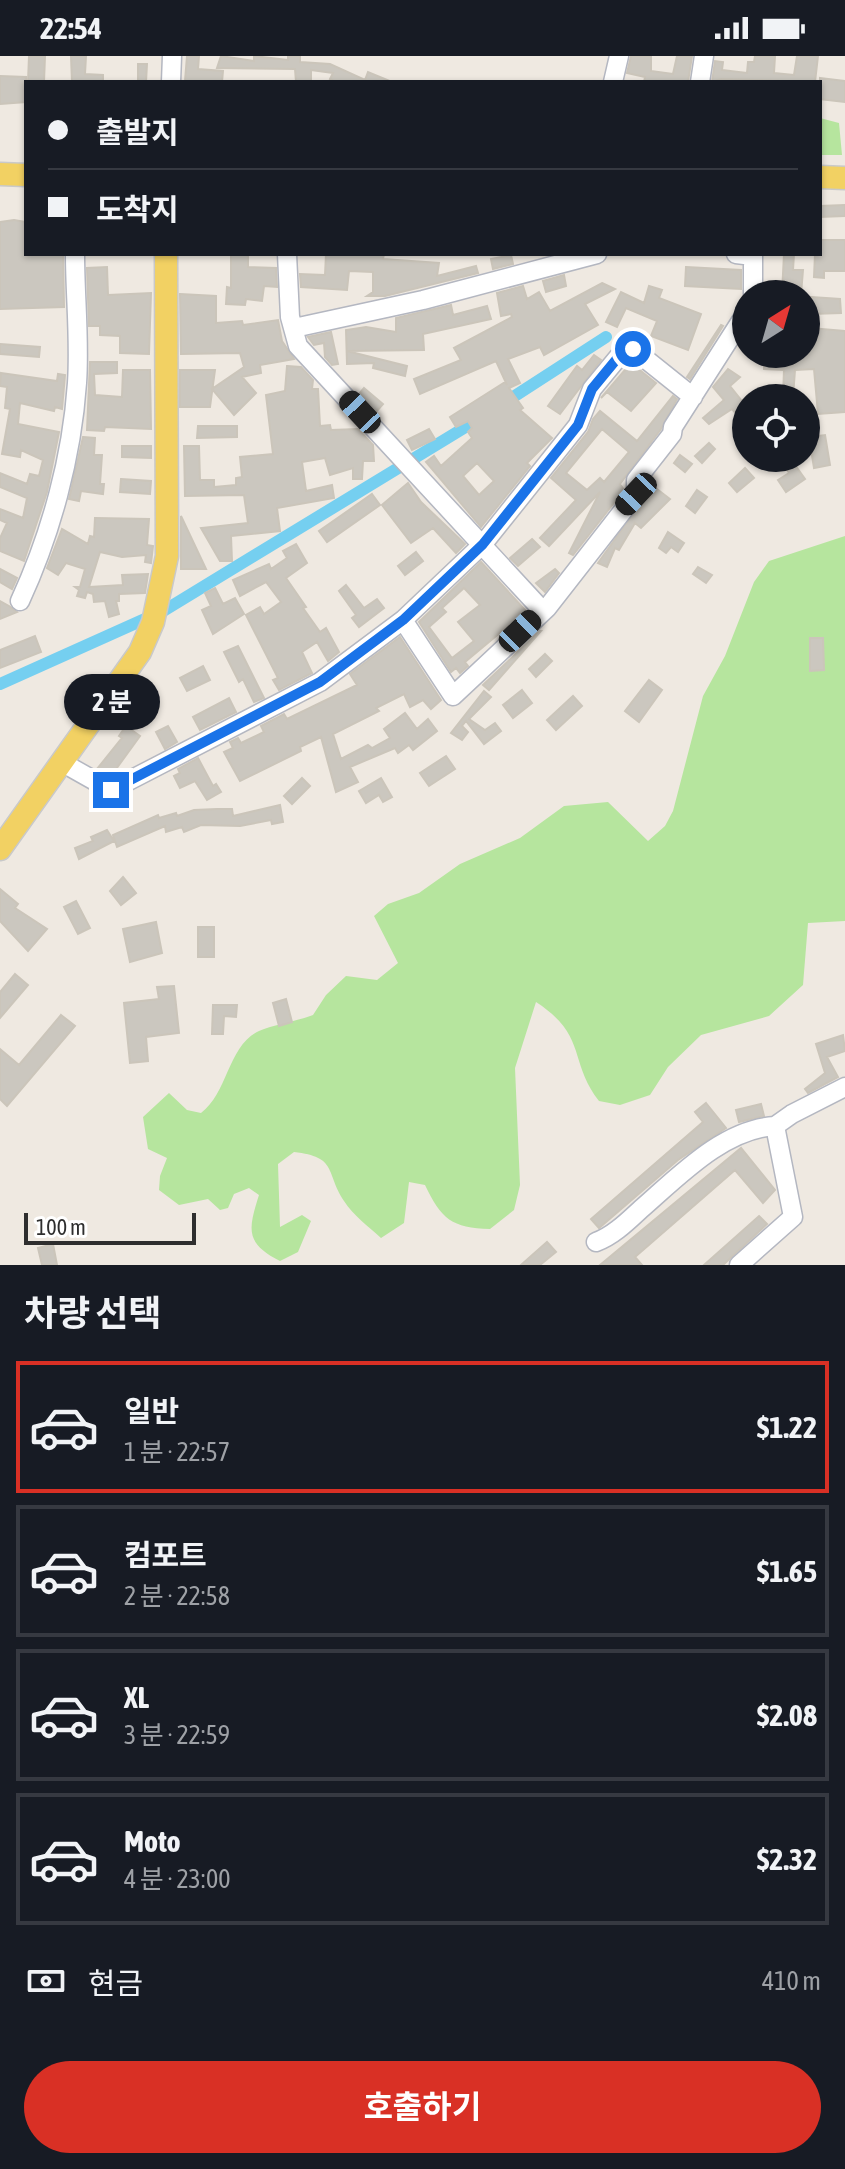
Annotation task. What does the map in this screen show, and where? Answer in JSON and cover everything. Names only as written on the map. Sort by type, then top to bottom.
[{"type":"main road","points":[[0,174],[24,175]]},
{"type":"main road","points":[[822,177],[845,178]]},
{"type":"main road","points":[[0,849],[140,652],[164,580],[166,256]]},
{"type":"street","points":[[171,80],[172,56]]},
{"type":"street","points":[[613,80],[619,56]]},
{"type":"street","points":[[700,80],[704,56]]},
{"type":"street","points":[[20,601],[37,564],[72,430],[77,380],[75,256]]},
{"type":"street","points":[[287,256],[298,346],[542,610]]},
{"type":"street","points":[[294,328],[423,300],[589,256]]},
{"type":"street","points":[[753,256],[753,280]]},
{"type":"street","points":[[403,620],[453,696],[542,610],[636,494],[636,480],[672,434],[673,427],[732,335]]},
{"type":"street","points":[[63,763],[111,790],[320,682],[403,620],[483,544],[578,425],[592,389],[625,349],[633,349],[693,397]]},
{"type":"street","points":[[596,1242],[626,1222],[709,1152],[735,1138],[775,1126],[845,1087]]},
{"type":"street","points":[[739,1265],[793,1217],[775,1126]]},
{"type":"green space","points":[[822,119],[839,123],[842,155],[822,155]]},
{"type":"green space","points":[[845,536],[845,921],[808,923],[803,985],[769,1016],[701,1035],[668,1067],[650,1095],[620,1105],[599,1101],[583,1073],[571,1038],[552,1014],[536,1002],[515,1068],[520,1185],[514,1210],[490,1229],[457,1224],[443,1214],[425,1185],[409,1182],[404,1223],[381,1238],[348,1206],[324,1162],[308,1154],[294,1152],[278,1164],[280,1227],[302,1215],[311,1221],[298,1252],[280,1261],[260,1248],[252,1234],[259,1195],[249,1188],[234,1194],[228,1208],[220,1210],[208,1199],[179,1205],[159,1190],[160,1176],[167,1158],[148,1149],[143,1117],[169,1093],[187,1110],[201,1113],[217,1094],[234,1058],[249,1038],[264,1029],[313,1015],[326,995],[346,976],[377,980],[398,963],[374,916],[388,904],[419,893],[460,864],[520,838],[564,806],[608,802],[648,841],[665,826],[673,811],[703,696],[725,656],[754,582],[769,561]]},
{"type":"building","points":[[29,56],[45,56],[44,80],[28,80]]},
{"type":"building","points":[[71,56],[86,56],[85,74],[103,75],[103,80],[72,80]]},
{"type":"building","points":[[187,56],[199,56],[198,69],[223,71],[222,80],[185,80]]},
{"type":"building","points":[[221,56],[254,61],[254,56],[288,60],[288,56],[300,56],[300,62],[330,64],[365,80],[332,80],[333,73],[311,70],[311,80],[296,80],[295,69],[217,68]]},
{"type":"building","points":[[631,56],[651,56],[651,71],[673,74],[677,56],[692,56],[688,80],[644,80],[645,77],[627,73]]},
{"type":"building","points":[[755,56],[775,56],[774,73],[794,75],[797,56],[818,56],[815,80],[712,80],[715,61],[723,62],[722,70],[747,73],[748,62],[754,62]]},
{"type":"building","points":[[138,64],[147,64],[146,80],[138,80]]},
{"type":"building","points":[[368,72],[387,80],[365,80]]},
{"type":"building","points":[[0,76],[26,77],[24,102],[0,104]]},
{"type":"building","points":[[820,80],[845,81],[845,102],[822,99]]},
{"type":"building","points":[[845,205],[845,216],[822,217],[822,206]]},
{"type":"building","points":[[0,222],[24,222],[24,256],[63,256],[64,307],[0,309]]},
{"type":"building","points":[[822,240],[845,240],[845,271],[824,271],[824,278],[814,277],[815,256],[822,256]]},
{"type":"building","points":[[231,256],[248,256],[248,267],[276,268],[277,287],[264,286],[262,301],[246,299],[245,305],[226,304],[227,287],[231,288]]},
{"type":"building","points":[[326,256],[384,256],[383,259],[439,263],[437,276],[476,266],[478,273],[385,296],[367,296],[373,292],[373,272],[349,271],[347,290],[301,287],[300,274],[325,275]]},
{"type":"building","points":[[511,256],[513,264],[493,269],[491,259]]},
{"type":"building","points":[[784,256],[794,256],[793,270],[803,270],[802,280],[783,280]]},
{"type":"building","points":[[107,267],[108,295],[151,293],[149,354],[120,353],[120,336],[100,335],[100,326],[89,326],[87,268]]},
{"type":"building","points":[[686,267],[741,270],[741,280],[732,280],[732,289],[685,286]]},
{"type":"building","points":[[564,275],[566,286],[546,292],[543,281]]},
{"type":"building","points":[[602,283],[615,289],[585,304],[598,325],[544,355],[540,347],[508,359],[520,383],[509,388],[523,408],[520,410],[552,438],[527,463],[530,466],[481,527],[426,462],[434,456],[441,466],[472,438],[468,432],[472,428],[468,421],[456,427],[450,417],[505,382],[507,385],[496,361],[420,394],[414,379],[461,360],[454,348],[512,317],[511,314],[501,316],[497,293],[523,286],[527,299],[539,292],[550,311]],"holes":[[[477,463],[494,481],[479,495],[463,476]]]},
{"type":"building","points":[[649,286],[662,290],[659,298],[701,314],[688,350],[651,336],[657,321],[626,308],[617,327],[606,322],[621,292],[644,303]]},
{"type":"building","points":[[180,294],[216,296],[216,323],[242,321],[243,325],[278,320],[282,341],[294,359],[260,365],[261,373],[242,377],[256,393],[234,415],[212,389],[244,367],[240,353],[181,354]]},
{"type":"building","points":[[820,298],[840,299],[841,313],[820,314]]},
{"type":"building","points":[[451,305],[453,315],[487,306],[491,319],[423,334],[424,350],[347,351],[407,366],[405,376],[373,368],[374,363],[347,364],[346,330],[366,327],[396,332],[396,318]]},
{"type":"building","points":[[723,326],[690,379],[687,377]]},
{"type":"building","points":[[820,329],[845,331],[845,412],[820,414],[820,384],[815,384],[814,369],[795,370],[794,384],[783,384],[784,370],[764,369],[820,368]]},
{"type":"building","points":[[331,332],[338,364],[332,365],[325,357],[324,343],[314,345],[308,337]]},
{"type":"building","points":[[0,344],[40,347],[39,357],[0,354]]},
{"type":"building","points":[[594,355],[601,360],[560,414],[548,406],[577,366],[582,370]]},
{"type":"building","points":[[90,362],[117,362],[117,373],[94,374],[95,395],[122,397],[123,370],[150,370],[151,429],[105,427],[104,431],[87,430]]},
{"type":"building","points":[[631,363],[656,383],[631,411],[607,392],[601,398]]},
{"type":"building","points":[[287,366],[301,367],[313,380],[312,389],[318,389],[320,426],[330,425],[331,430],[358,429],[373,445],[374,461],[363,461],[362,479],[353,479],[353,468],[330,475],[325,458],[302,462],[306,491],[332,485],[334,498],[277,508],[280,531],[231,536],[232,561],[220,561],[201,528],[248,523],[244,495],[185,496],[184,446],[199,446],[200,480],[214,480],[214,487],[236,485],[236,478],[242,477],[240,457],[273,454],[266,395],[285,391]]},
{"type":"building","points":[[728,369],[740,377],[730,386],[732,409],[709,424],[703,418],[724,400],[713,387]]},
{"type":"building","points":[[180,370],[215,370],[210,407],[180,407]]},
{"type":"building","points":[[1,373],[57,381],[58,374],[65,375],[62,409],[55,407],[54,411],[20,403],[18,424],[59,432],[47,492],[24,561],[0,551],[0,538],[7,523],[0,520],[0,509],[23,518],[27,498],[0,487],[0,473],[27,484],[30,474],[39,476],[43,460],[21,450],[20,457],[2,454],[10,409],[5,408],[7,387],[0,386]]},
{"type":"building","points":[[364,388],[383,404],[376,412],[359,394]]},
{"type":"building","points":[[673,396],[677,399],[661,429],[620,484],[624,490],[573,555],[569,553],[600,492],[549,546],[540,538],[576,500],[551,478],[588,432],[600,411],[637,441]],"holes":[[[602,429],[629,452],[604,482],[600,478],[587,490],[566,473]]]},
{"type":"building","points":[[198,426],[237,426],[237,437],[197,438]]},
{"type":"building","points":[[429,429],[435,439],[412,450],[407,440]]},
{"type":"building","points":[[825,435],[830,465],[820,467],[820,436]]},
{"type":"building","points":[[83,437],[95,438],[94,455],[102,455],[100,484],[104,484],[103,494],[81,491],[79,501],[69,499]]},
{"type":"building","points":[[709,443],[715,449],[702,463],[695,456]]},
{"type":"building","points":[[122,446],[151,446],[151,458],[122,457]]},
{"type":"building","points":[[680,455],[692,464],[685,472],[674,463]]},
{"type":"building","points":[[741,472],[749,472],[754,478],[737,492],[729,483]]},
{"type":"building","points":[[800,472],[805,479],[786,492],[778,480],[789,473]]},
{"type":"building","points":[[121,479],[151,481],[150,494],[120,492]]},
{"type":"building","points":[[408,483],[421,502],[465,544],[456,553],[433,528],[411,543],[382,505]]},
{"type":"building","points":[[653,486],[670,499],[641,528],[635,523],[619,550],[615,548],[607,567],[598,563]]},
{"type":"building","points":[[697,490],[707,497],[695,513],[686,506]]},
{"type":"building","points":[[372,494],[380,505],[327,542],[319,531]]},
{"type":"building","points":[[181,516],[206,569],[181,569]]},
{"type":"building","points":[[95,518],[149,519],[147,545],[153,546],[151,563],[145,562],[146,555],[122,557],[100,552],[89,587],[123,585],[122,575],[148,574],[145,593],[119,594],[119,601],[116,601],[119,614],[109,617],[105,601],[94,602],[93,594],[87,592],[85,598],[77,596],[79,590],[75,587],[80,587],[85,569],[66,563],[58,575],[47,568],[62,529],[88,544],[90,536],[94,537]]},
{"type":"building","points":[[668,532],[684,543],[678,552],[671,547],[666,553],[659,548]]},
{"type":"building","points":[[532,539],[540,547],[518,566],[510,558]]},
{"type":"building","points":[[296,544],[307,563],[286,578],[320,632],[326,628],[339,652],[328,661],[317,642],[302,652],[312,673],[279,690],[273,680],[278,678],[246,615],[260,607],[264,614],[281,602],[266,582],[240,596],[233,580],[269,564],[271,569],[287,558],[283,551]]},
{"type":"building","points":[[416,552],[423,561],[405,575],[398,566]]},
{"type":"building","points":[[481,562],[526,611],[465,662],[468,666],[460,673],[456,668],[451,672],[419,622]],"holes":[[[464,588],[480,605],[458,622],[474,641],[452,658],[429,627],[446,612],[442,608]]]},
{"type":"building","points":[[698,567],[712,575],[706,583],[693,574]]},
{"type":"building","points":[[0,569],[17,578],[12,589],[0,582]]},
{"type":"building","points":[[555,569],[559,573],[545,592],[536,583]]},
{"type":"building","points":[[346,585],[364,608],[377,599],[384,608],[359,627],[352,618],[356,615],[339,591]]},
{"type":"building","points":[[215,588],[223,604],[235,598],[244,614],[213,634],[202,610],[211,606],[205,593]]},
{"type":"building","points":[[0,601],[9,606],[17,612],[0,619]]},
{"type":"building","points":[[540,631],[489,690],[483,685]]},
{"type":"building","points":[[35,636],[41,652],[0,668],[0,650]]},
{"type":"building","points":[[400,637],[441,700],[431,709],[423,700],[410,707],[404,694],[376,708],[379,711],[333,734],[341,759],[390,738],[384,729],[405,713],[417,729],[428,719],[437,731],[413,750],[409,745],[398,753],[395,748],[350,767],[358,782],[336,792],[321,737],[300,747],[301,751],[240,781],[224,752],[233,748],[230,742],[238,738],[241,743],[264,732],[261,726],[284,714],[287,719],[357,685],[350,674]]},
{"type":"building","points":[[810,638],[823,638],[824,670],[810,671]]},
{"type":"building","points":[[238,646],[264,698],[254,702],[243,679],[239,682],[224,652]]},
{"type":"building","points":[[545,654],[552,661],[536,677],[529,669]]},
{"type":"building","points":[[203,666],[210,680],[187,691],[180,678]]},
{"type":"building","points":[[649,680],[662,690],[639,722],[625,711]]},
{"type":"building","points":[[522,690],[532,703],[513,718],[503,705]]},
{"type":"building","points":[[484,691],[491,697],[469,719],[485,730],[495,723],[501,731],[484,744],[466,721],[462,726],[468,732],[462,740],[451,733]]},
{"type":"building","points":[[573,696],[582,706],[556,730],[547,720]]},
{"type":"building","points":[[229,698],[236,712],[200,730],[193,717]]},
{"type":"building","points":[[126,726],[140,736],[111,776],[97,769],[122,738],[119,736]]},
{"type":"building","points":[[168,726],[177,742],[165,749],[156,732]]},
{"type":"building","points":[[446,756],[455,769],[429,786],[420,773]]},
{"type":"building","points":[[198,758],[213,786],[216,784],[221,792],[207,800],[195,781],[180,788],[174,776],[180,773],[178,769]]},
{"type":"building","points":[[302,778],[310,786],[292,804],[284,796]]},
{"type":"building","points":[[381,778],[392,797],[383,802],[379,795],[366,803],[359,791]]},
{"type":"building","points":[[280,805],[283,822],[272,824],[271,820],[240,826],[201,825],[184,832],[182,827],[166,832],[165,826],[117,847],[113,835],[158,815],[159,818],[194,810],[232,809],[233,816]]},
{"type":"building","points":[[107,830],[114,841],[79,859],[75,848],[93,841],[91,837]]},
{"type":"building","points":[[123,877],[136,893],[121,905],[110,891]]},
{"type":"building","points":[[0,889],[18,904],[15,908],[47,929],[28,951],[0,921]]},
{"type":"building","points":[[76,901],[90,928],[78,934],[64,907]]},
{"type":"building","points":[[156,922],[162,953],[130,962],[123,929]]},
{"type":"building","points":[[198,927],[214,927],[214,957],[198,957]]},
{"type":"building","points":[[15,974],[28,985],[0,1018],[0,992]]},
{"type":"building","points":[[174,986],[179,1033],[146,1037],[148,1061],[130,1063],[124,1003],[159,999],[157,987]]},
{"type":"building","points":[[286,999],[292,1022],[279,1026],[273,1003]]},
{"type":"building","points":[[213,1005],[237,1005],[236,1017],[224,1016],[223,1034],[212,1034]]},
{"type":"building","points":[[61,1015],[75,1026],[7,1106],[0,1099],[0,1049],[19,1065]]},
{"type":"building","points":[[843,1035],[845,1051],[827,1057],[838,1077],[808,1093],[805,1089],[825,1073],[816,1044]]},
{"type":"building","points":[[706,1103],[726,1128],[678,1160],[599,1228],[591,1219],[703,1122],[695,1112]]},
{"type":"building","points":[[761,1104],[764,1116],[739,1122],[736,1110]]},
{"type":"building","points":[[741,1148],[775,1190],[763,1203],[735,1170],[635,1257],[642,1265],[600,1265]]},
{"type":"building","points":[[759,1216],[767,1224],[723,1265],[704,1265]]},
{"type":"building","points":[[547,1242],[556,1252],[540,1265],[521,1265]]},
{"type":"building","points":[[53,1244],[57,1265],[42,1265],[38,1248]]},
{"type":"waterway","points":[[501,405],[606,337]]},
{"type":"waterway","points":[[0,684],[165,610],[482,417]]},
{"type":"route","points":[[111,790],[320,682],[403,620],[483,544],[578,425],[587,409],[592,389],[625,349],[633,349]]}]
